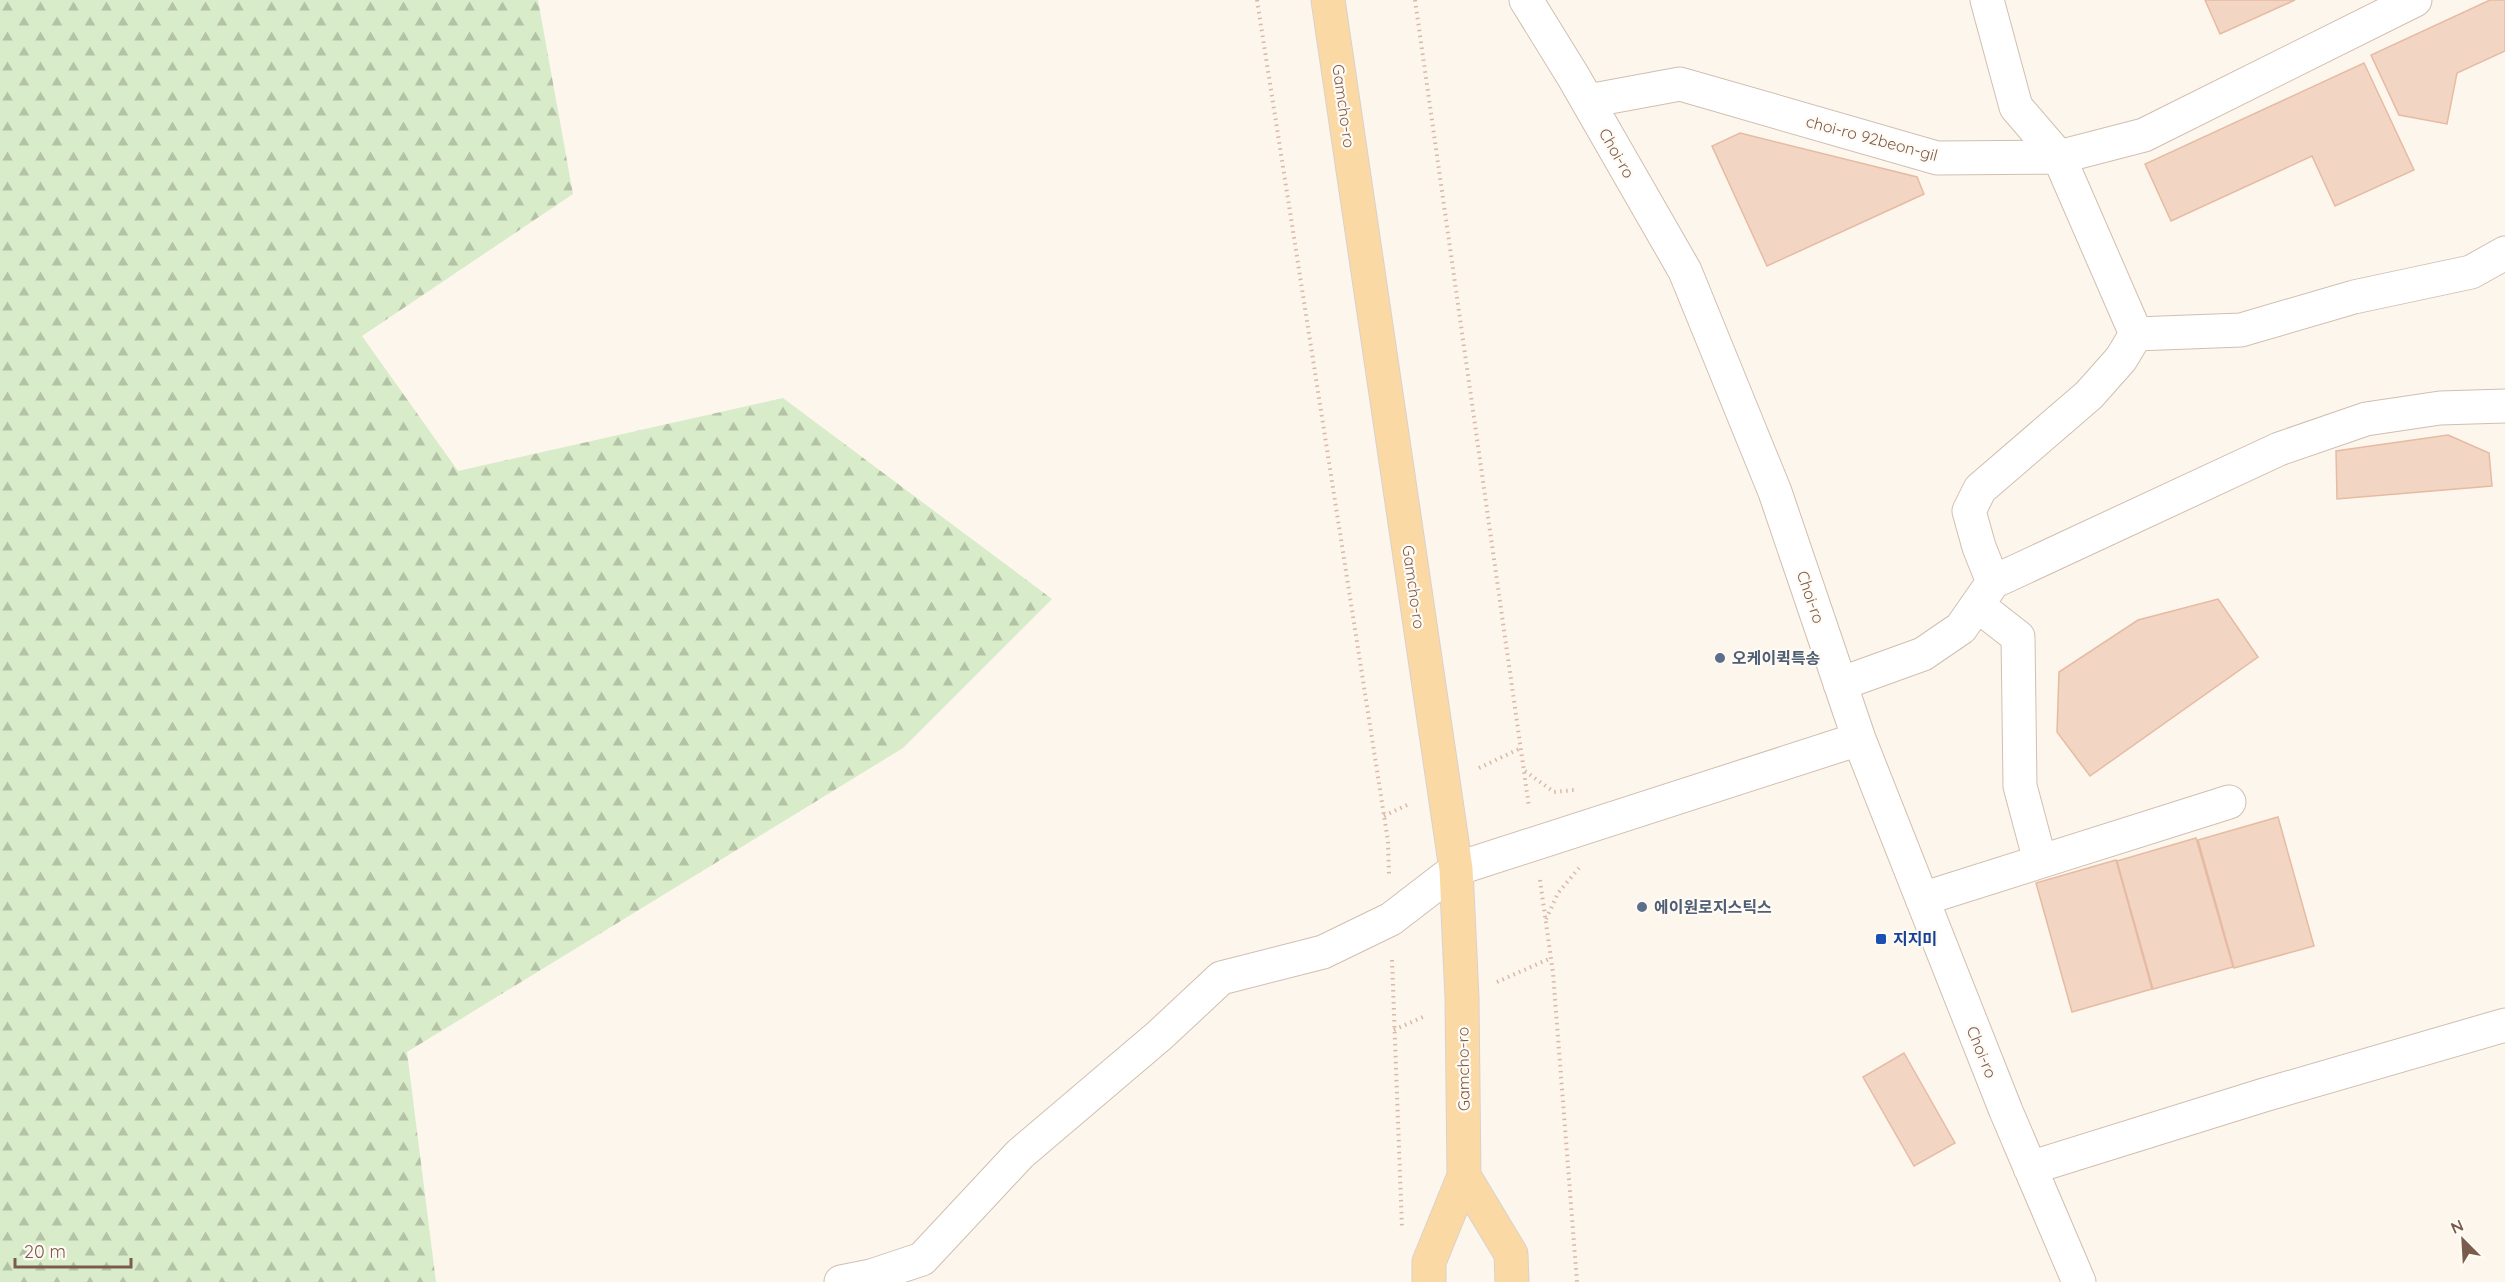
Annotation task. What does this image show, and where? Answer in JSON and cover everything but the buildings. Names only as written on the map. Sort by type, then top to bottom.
[{"type":"main road","name":"Gamcho-ro","points":[[1328,0],[1456,869],[1462,998],[1464,1176],[1429,1262],[1429,1282]]},
{"type":"main road","points":[[1464,1176],[1511,1254],[1512,1282]]},
{"type":"street","name":"Choi-ro","points":[[1526,0],[1588,101],[1685,271],[1775,492],[1859,739],[2030,1168],[2079,1282]]},
{"type":"street","points":[[1987,0],[2016,107],[2059,157],[2136,334]]},
{"type":"street","name":"choi-ro 92beon-gil","points":[[1588,101],[1680,84],[1937,158],[2059,157],[2144,135],[2415,0]]},
{"type":"street","points":[[2136,334],[2241,330],[2354,297],[2471,272],[2505,253]]},
{"type":"street","points":[[2040,861],[2020,786],[2018,637],[1985,594],[1979,547],[1969,511],[1980,489],[2089,395],[2121,359],[2136,334]]},
{"type":"street","points":[[1840,684],[1923,654],[1961,628],[1985,594],[2279,449],[2366,419],[2440,408],[2505,406]]},
{"type":"street","points":[[841,1282],[871,1276],[922,1259],[1020,1154],[1160,1035],[1221,978],[1323,952],[1391,919],[1456,869],[1859,739]]},
{"type":"street","points":[[1922,898],[2229,802]]},
{"type":"street","points":[[2030,1168],[2264,1095],[2505,1025]]},
{"type":"path","points":[[1257,0],[1388,841],[1402,1236]]},
{"type":"path","points":[[1415,0],[1553,973],[1577,1282]]},
{"type":"green space","points":[[0,0],[538,0],[573,194],[362,336],[458,471],[783,398],[1052,599],[903,748],[407,1052],[436,1282],[0,1282]]},
{"type":"place","name":"오케이퀵특송","points":[[1720,658]]},
{"type":"place","name":"에이원로지스틱스","points":[[1642,907]]},
{"type":"place","name":"지지미","points":[[1881,939]]}]
